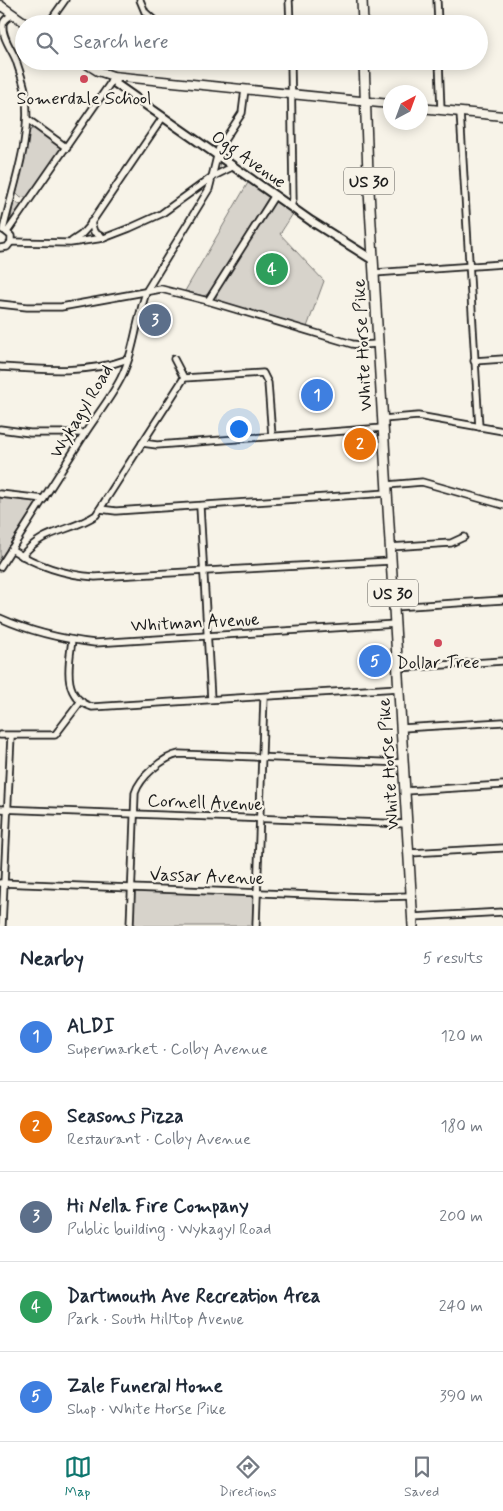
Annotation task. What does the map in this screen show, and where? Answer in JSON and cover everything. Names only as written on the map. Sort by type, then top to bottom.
[{"type":"highway","points":[[362,0],[363,15]]},
{"type":"highway","name":"White Horse Pike","points":[[364,70],[373,260],[413,921]]},
{"type":"main road","points":[[0,5],[14,14]]},
{"type":"main road","points":[[96,70],[113,76],[383,103]]},
{"type":"main road","points":[[428,109],[503,116]]},
{"type":"street","points":[[54,15],[65,0]]},
{"type":"street","points":[[140,0],[149,15]]},
{"type":"street","points":[[289,0],[290,15]]},
{"type":"street","points":[[437,0],[438,15]]},
{"type":"street","points":[[14,14],[6,18],[3,24],[4,32],[15,57]]},
{"type":"street","points":[[3,231],[23,147],[27,119],[24,90],[19,70]]},
{"type":"street","points":[[290,70],[293,199],[291,207]]},
{"type":"street","points":[[440,70],[441,110]]},
{"type":"street","points":[[3,231],[66,148],[109,85],[113,76]]},
{"type":"street","name":"Ogg Avenue","points":[[113,76],[116,84],[291,207],[373,260]]},
{"type":"street","name":"Wykagyl Road","points":[[0,567],[106,404],[122,376],[147,290],[209,190],[218,148],[242,113],[246,89]]},
{"type":"street","points":[[460,112],[479,427]]},
{"type":"street","points":[[70,243],[81,235],[91,222],[163,117]]},
{"type":"street","points":[[27,119],[66,148]]},
{"type":"street","points":[[11,242],[70,243],[104,238],[161,214],[212,178],[234,166]]},
{"type":"street","points":[[208,301],[276,195]]},
{"type":"street","points":[[91,222],[94,232],[104,238]]},
{"type":"street","points":[[0,248],[7,247],[11,242],[11,236],[3,231]]},
{"type":"street","points":[[374,273],[503,264]]},
{"type":"street","points":[[0,304],[26,307],[61,307],[161,289],[352,344],[378,344]]},
{"type":"street","points":[[0,367],[85,369],[113,365],[128,359]]},
{"type":"street","points":[[174,359],[184,378]]},
{"type":"street","points":[[474,361],[503,359]]},
{"type":"street","points":[[184,378],[263,373],[268,383],[272,436]]},
{"type":"street","points":[[22,556],[28,548],[42,538],[56,531],[87,521],[96,515],[184,378]]},
{"type":"street","points":[[142,443],[157,445],[272,436],[383,424],[418,416],[503,431]]},
{"type":"street","points":[[0,429],[30,432],[86,433]]},
{"type":"street","points":[[100,509],[116,511],[200,507],[387,489],[422,482],[503,505]]},
{"type":"street","points":[[0,494],[44,499]]},
{"type":"street","points":[[200,507],[211,699]]},
{"type":"street","points":[[390,547],[451,543],[464,537]]},
{"type":"street","points":[[11,549],[49,569],[87,577],[391,561]]},
{"type":"street","points":[[394,607],[503,600]]},
{"type":"street","name":"Whitman Avenue","points":[[0,618],[37,633],[95,643],[396,624]]},
{"type":"street","points":[[72,640],[68,680],[71,689],[81,702],[92,706],[102,707],[399,688]]},
{"type":"street","points":[[398,668],[503,661]]},
{"type":"street","points":[[256,926],[264,697]]},
{"type":"street","points":[[0,735],[54,735],[81,702]]},
{"type":"street","points":[[402,728],[503,722]]},
{"type":"street","points":[[2,926],[2,883],[11,736]]},
{"type":"street","points":[[130,926],[134,814],[137,788],[148,773],[171,756],[404,762]]},
{"type":"street","points":[[405,791],[503,785]]},
{"type":"street","name":"Cornell Avenue","points":[[0,809],[408,824]]},
{"type":"street","points":[[410,853],[503,848]]},
{"type":"street","name":"Vassar Avenue","points":[[2,883],[366,897],[412,896]]},
{"type":"street","points":[[413,921],[503,912]]},
{"type":"shaded area","points":[[35,128],[62,148],[28,196],[21,198],[16,193],[29,132]]},
{"type":"shaded area","points":[[249,181],[270,195],[209,294],[203,296],[185,291]]},
{"type":"shaded area","points":[[276,200],[294,212],[280,234],[324,281],[307,327],[218,301],[216,297]]},
{"type":"shaded area","points":[[13,202],[21,205],[21,207],[11,220]]},
{"type":"shaded area","points":[[0,496],[36,499],[37,502],[0,559]]},
{"type":"shaded area","points":[[131,888],[257,893],[256,926],[130,926]]},
{"type":"place","name":"Somerdale School","points":[[84,79]]},
{"type":"place","name":"Dartmouth Ave Recreation Area","points":[[272,269]]},
{"type":"place","name":"Hi Nella Fire Company","points":[[155,320]]},
{"type":"place","name":"ALDI","points":[[317,395]]},
{"type":"place","name":"Seasons Pizza","points":[[360,444]]},
{"type":"place","name":"Dollar Tree","points":[[438,643]]},
{"type":"place","name":"Zale Funeral Home","points":[[375,661]]}]
